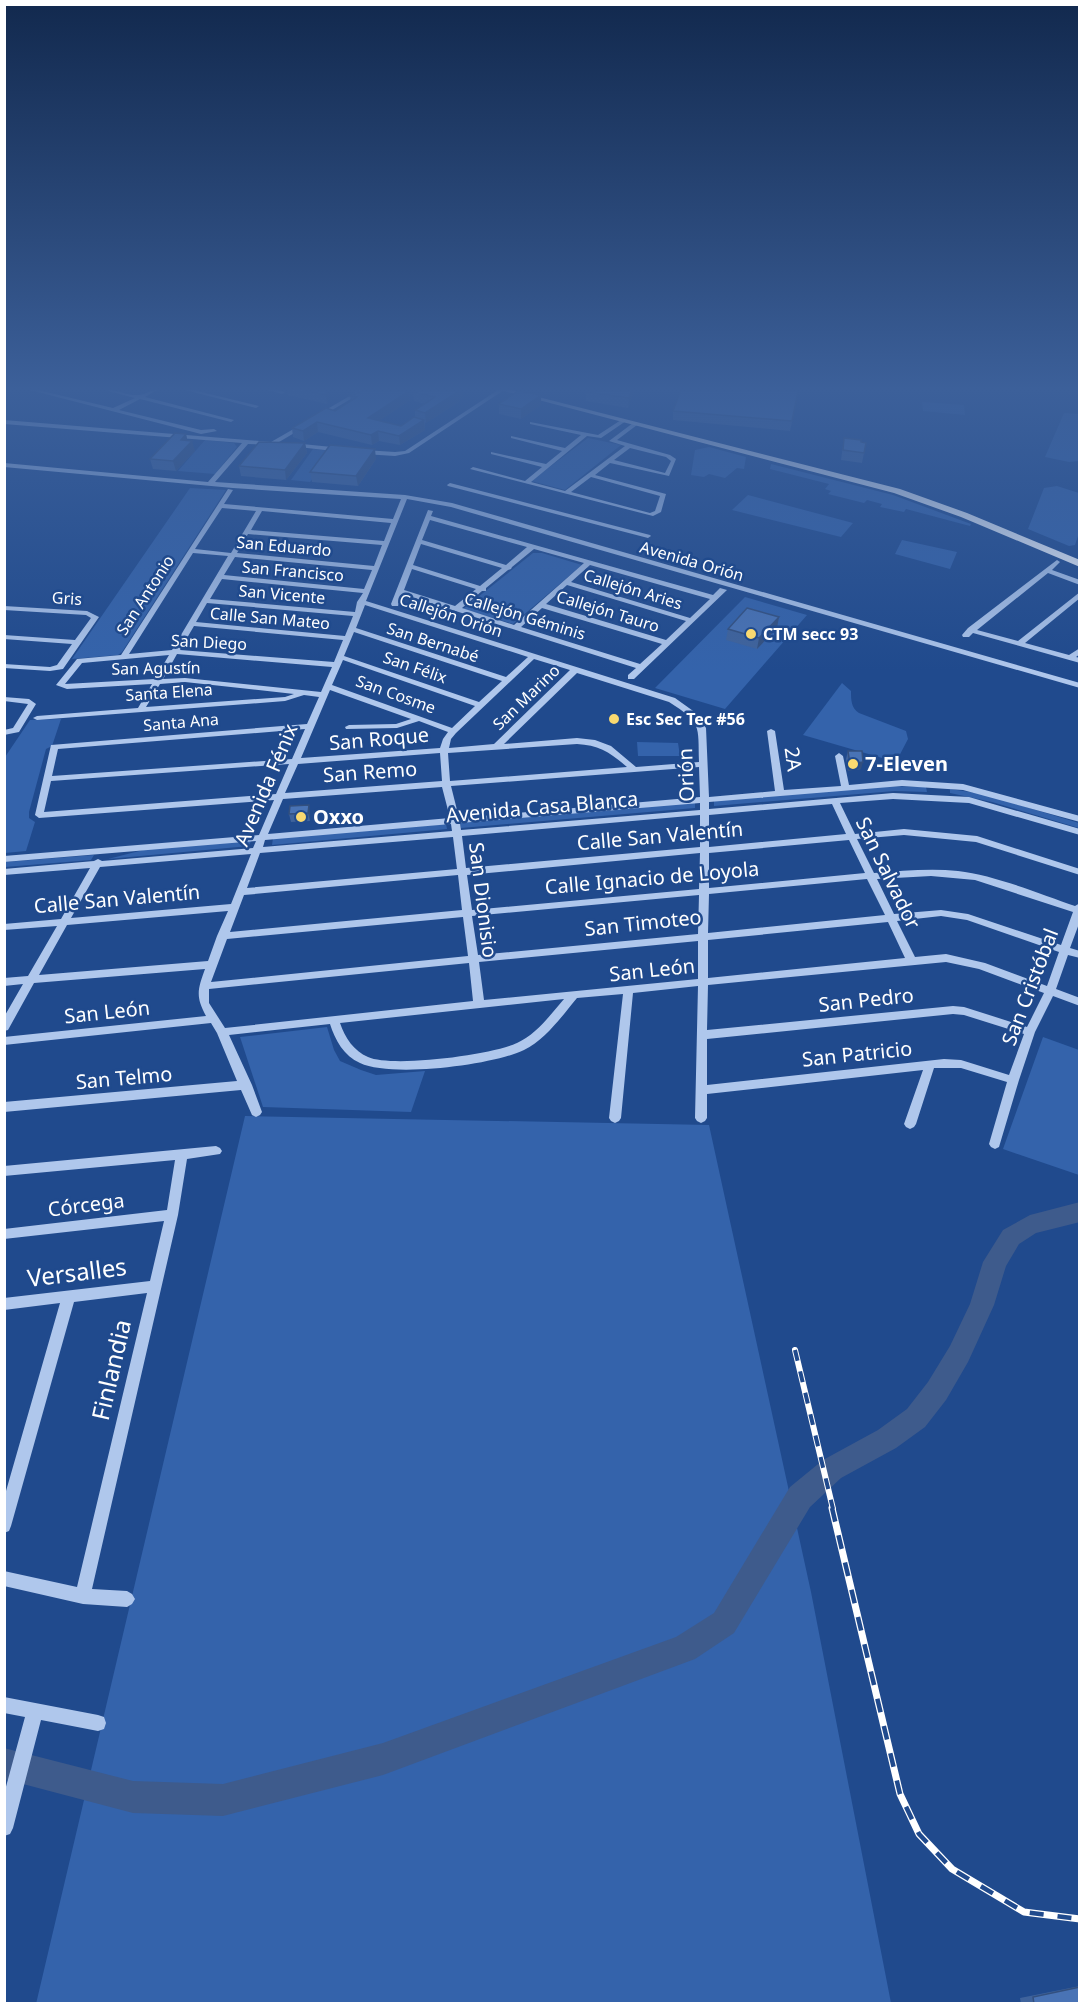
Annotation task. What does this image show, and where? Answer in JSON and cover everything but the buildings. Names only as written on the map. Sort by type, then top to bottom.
[{"type":"main road","points":[[863,484],[924,500],[1080,564]]},
{"type":"main road","points":[[890,484],[974,510],[1080,558]]},
{"type":"street","name":"Avenida Orión","points":[[207,484],[405,497],[452,505],[1080,686]]},
{"type":"street","points":[[532,484],[651,515],[658,512],[664,495],[622,484]]},
{"type":"street","points":[[567,492],[578,484]]},
{"type":"street","points":[[450,485],[648,536]]},
{"type":"street","points":[[537,493],[545,488]]},
{"type":"street","name":"San Antonio","points":[[124,656],[231,490]]},
{"type":"street","name":"Avenida Fénix","points":[[256,1113],[222,1032],[204,1003],[204,986],[210,965],[262,837],[328,686],[405,497]]},
{"type":"street","points":[[523,504],[530,498]]},
{"type":"street","points":[[220,506],[396,521]]},
{"type":"street","points":[[395,604],[431,508]]},
{"type":"street","points":[[141,709],[260,509]]},
{"type":"street","points":[[428,516],[715,598]]},
{"type":"street","points":[[246,532],[386,543]]},
{"type":"street","points":[[419,541],[508,568]]},
{"type":"street","points":[[556,552],[572,541]]},
{"type":"street","points":[[567,556],[582,544]]},
{"type":"street","points":[[456,609],[533,546]]},
{"type":"street","name":"San Eduardo","points":[[191,551],[375,568]]},
{"type":"street","points":[[516,627],[590,562]]},
{"type":"street","points":[[1057,562],[968,633],[1080,661]]},
{"type":"street","points":[[409,566],[483,589]]},
{"type":"street","points":[[1047,570],[1080,583]]},
{"type":"street","name":"San Francisco","points":[[219,577],[365,591]]},
{"type":"street","name":"Callejón Aries","points":[[567,583],[690,620]]},
{"type":"street","points":[[631,677],[723,590]]},
{"type":"street","name":"Callejón Géminis","points":[[400,591],[641,667]]},
{"type":"street","points":[[1019,644],[1080,594]]},
{"type":"street","name":"San Vicente","points":[[205,601],[357,614]]},
{"type":"street","name":"Callejón Orión","points":[[361,602],[532,657]]},
{"type":"street","name":"Callejón Tauro","points":[[541,605],[668,643]]},
{"type":"street","name":"Gris","points":[[4,608],[95,615],[78,642]]},
{"type":"street","name":"Calle San Mateo","points":[[191,624],[347,638]]},
{"type":"street","name":"San Bernabé","points":[[351,629],[507,680]]},
{"type":"street","points":[[4,637],[78,642]]},
{"type":"street","points":[[4,666],[60,667],[78,642]]},
{"type":"street","points":[[1070,658],[1080,650]]},
{"type":"street","name":"San Diego","points":[[61,687],[80,661],[124,656],[175,652],[338,661]]},
{"type":"street","name":"Orión","points":[[532,657],[672,700],[693,714],[702,728],[705,811],[702,891],[704,982],[701,1118]]},
{"type":"street","name":"San Dionisio","points":[[479,1004],[460,872],[455,819],[446,784],[444,750],[453,730],[532,657]]},
{"type":"street","name":"San Félix","points":[[338,661],[481,705]]},
{"type":"street","name":"San Marino","points":[[498,746],[575,670]]},
{"type":"street","name":"San Agustín","points":[[61,687],[158,680],[206,681],[323,695]]},
{"type":"street","name":"San Cosme","points":[[328,686],[453,730]]},
{"type":"street","name":"Santa Elena","points":[[37,718],[285,699],[302,693]]},
{"type":"street","points":[[4,699],[29,701],[32,704],[16,730],[4,733]]},
{"type":"street","points":[[349,727],[397,726],[418,719]]},
{"type":"street","name":"Santa Ana","points":[[47,780],[54,747],[310,726]]},
{"type":"street","name":"2A","points":[[771,731],[780,792]]},
{"type":"street","name":"San Roque","points":[[47,780],[498,746],[595,741],[604,745],[633,768]]},
{"type":"street","points":[[839,756],[845,786]]},
{"type":"street","name":"San Remo","points":[[47,780],[39,815],[704,764]]},
{"type":"street","name":"Avenida Casa Blanca","points":[[4,859],[455,819],[902,783],[975,789],[1080,819]]},
{"type":"street","points":[[934,784],[935,797]]},
{"type":"street","name":"Avenida Casa Blanca","points":[[4,872],[893,796],[935,797],[984,804],[1080,832]]},
{"type":"street","name":"San Salvador","points":[[834,801],[911,960]]},
{"type":"street","name":"Calle San Valentín","points":[[240,892],[904,832],[945,834],[977,839],[1080,872]]},
{"type":"street","points":[[4,1027],[96,865],[107,850]]},
{"type":"street","name":"Calle Ignacio de Loyola","points":[[222,936],[870,876],[957,874],[976,877],[1079,909]]},
{"type":"street","name":"Calle San Valentín","points":[[4,927],[234,907]]},
{"type":"street","name":"San Cristóbal","points":[[995,1144],[1013,1080],[1030,1032],[1050,991],[1079,909]]},
{"type":"street","name":"San Timoteo","points":[[204,986],[702,935],[956,914],[1080,955]]},
{"type":"street","name":"San León","points":[[222,1032],[946,958],[961,960],[1080,1002]]},
{"type":"street","points":[[4,982],[210,965]]},
{"type":"street","points":[[615,1118],[628,991]]},
{"type":"street","points":[[334,1021],[340,1040],[350,1050],[371,1063],[423,1064],[506,1052],[521,1046],[534,1038],[573,996]]},
{"type":"street","name":"San Pedro","points":[[703,1035],[953,1010],[1030,1032]]},
{"type":"street","name":"San León","points":[[4,1041],[212,1019]]},
{"type":"street","points":[[910,1125],[930,1064]]},
{"type":"street","name":"San Patricio","points":[[703,1090],[930,1064],[961,1064],[1013,1080]]},
{"type":"street","name":"San Telmo","points":[[4,1107],[246,1085]]},
{"type":"street","points":[[4,1171],[216,1151]]},
{"type":"street","name":"Finlandia","points":[[83,1596],[172,1215],[182,1154]]},
{"type":"street","name":"Córcega","points":[[4,1234],[172,1215]]},
{"type":"street","name":"Versalles","points":[[4,1304],[155,1286]]},
{"type":"street","points":[[4,1526],[69,1296]]},
{"type":"street","points":[[4,1578],[83,1596],[127,1599]]},
{"type":"street","points":[[4,1705],[98,1723]]},
{"type":"street","points":[[4,1828],[35,1711]]},
{"type":"shaded area","points":[[541,484],[573,484],[565,490]]},
{"type":"shaded area","points":[[829,484],[849,484],[893,495],[971,524],[970,526],[906,509],[904,512],[880,507],[882,504],[867,500],[864,503],[828,494],[831,491],[825,489]]},
{"type":"shaded area","points":[[1057,486],[1079,493],[1079,533],[1075,545],[1069,546],[1028,529],[1044,488]]},
{"type":"shaded area","points":[[190,488],[226,490],[122,652],[118,655],[72,659]]},
{"type":"shaded area","points":[[748,495],[853,523],[841,537],[732,510]]},
{"type":"shaded area","points":[[902,540],[957,552],[950,569],[895,554]]},
{"type":"shaded area","points":[[533,553],[542,553],[582,565],[513,624],[463,609]]},
{"type":"shaded area","points":[[745,597],[807,615],[725,709],[655,688]]},
{"type":"shaded area","points":[[842,683],[851,691],[851,701],[856,711],[906,731],[908,739],[896,762],[803,735]]},
{"type":"shaded area","points":[[61,719],[52,746],[46,749],[29,812],[29,818],[35,822],[26,851],[5,853],[5,757],[30,720]]},
{"type":"shaded area","points":[[637,742],[678,743],[680,756],[638,756]]},
{"type":"shaded area","points":[[881,786],[926,787],[927,792],[895,791],[714,806],[714,800]]},
{"type":"shaded area","points":[[950,789],[983,794],[1079,823],[1079,828],[992,802],[950,793]]},
{"type":"shaded area","points":[[695,802],[695,808],[461,828],[460,822]]},
{"type":"shaded area","points":[[446,824],[447,829],[272,845],[273,838]]},
{"type":"shaded area","points":[[251,841],[249,846],[108,859],[147,849]]},
{"type":"shaded area","points":[[94,855],[91,860],[5,867],[5,862]]},
{"type":"shaded area","points":[[327,1027],[340,1061],[376,1075],[425,1071],[411,1112],[263,1107],[240,1037]]},
{"type":"shaded area","points":[[1043,1037],[1079,1050],[1079,1175],[1003,1149]]},
{"type":"shaded area","points":[[245,1116],[709,1125],[811,1592],[891,2003],[36,2004]]},
{"type":"waterway","points":[[4,1763],[133,1797],[223,1800],[383,1759],[685,1649],[724,1623],[800,1497],[832,1469],[887,1439],[916,1418],[937,1391],[959,1354],[982,1305],[995,1262],[1011,1237],[1030,1225],[1080,1212]]},
{"type":"railway","points":[[795,1350],[833,1509]]},
{"type":"railway","points":[[832,1508],[900,1794],[919,1834],[952,1869],[1024,1912],[1080,1919]]},
{"type":"place","name":"CTM secc 93","points":[[751,634]]},
{"type":"place","name":"Esc Sec Tec #56","points":[[614,719]]},
{"type":"place","name":"7-Eleven","points":[[853,764]]},
{"type":"place","name":"Oxxo","points":[[301,817]]}]
